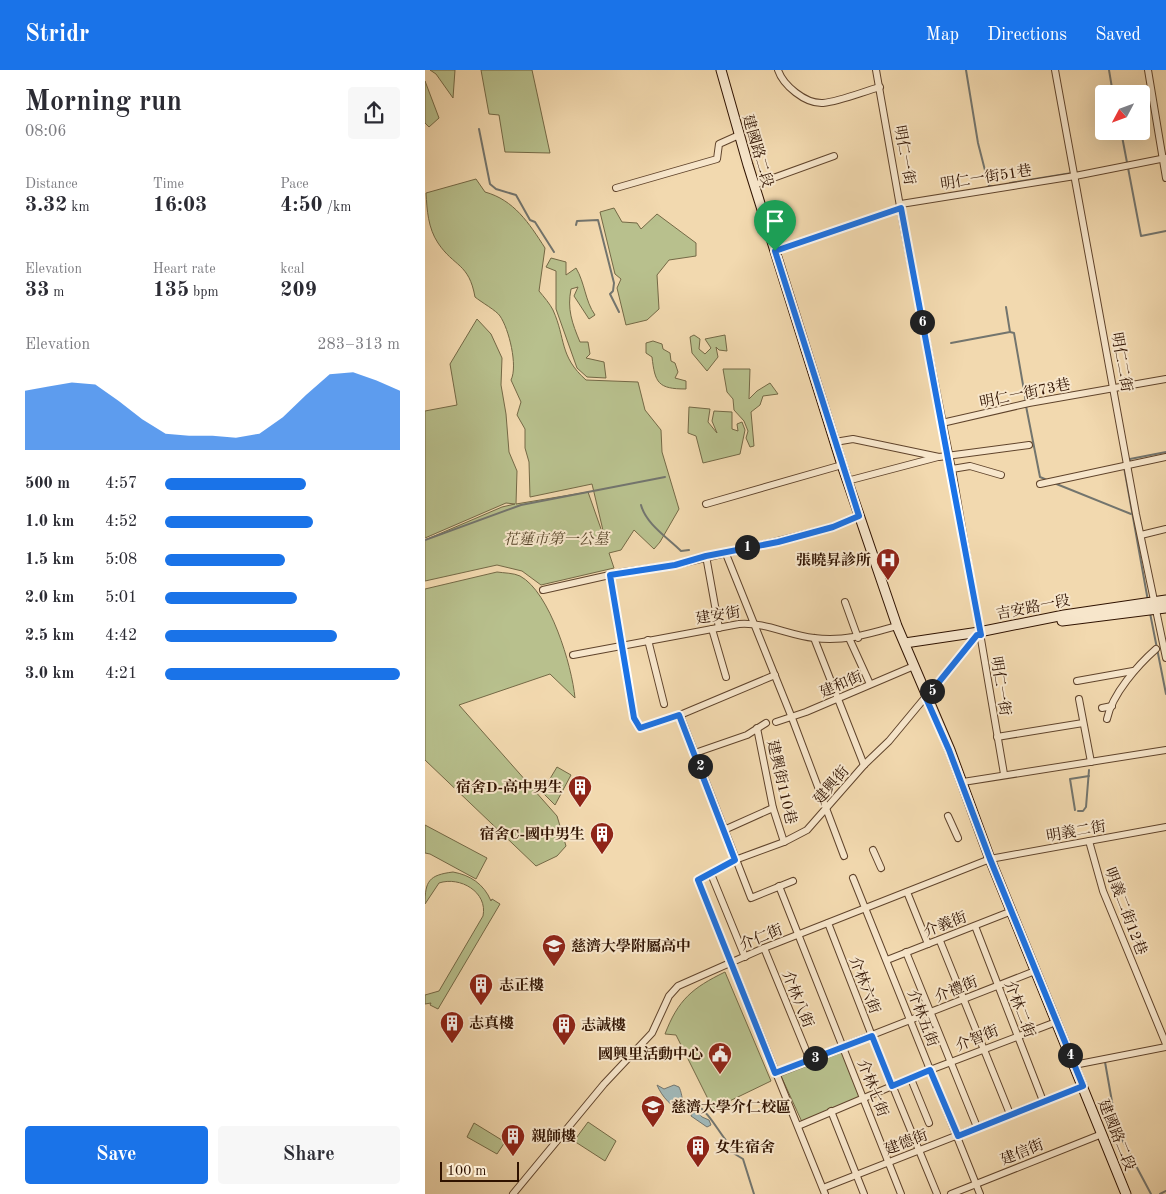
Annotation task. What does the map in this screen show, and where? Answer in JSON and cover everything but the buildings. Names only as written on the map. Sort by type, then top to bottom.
[{"type":"street","name":"建國路二段","points":[[721,70],[754,185],[847,481],[897,626],[963,782],[990,859],[1126,1194]]},
{"type":"street","points":[[778,70],[781,78],[800,96],[822,103],[880,87]]},
{"type":"street","name":"明仁一街","points":[[876,70],[952,469],[1004,774]]},
{"type":"street","name":"明仁二街","points":[[1055,70],[1127,464],[1166,658]]},
{"type":"street","points":[[1148,70],[1166,178]]},
{"type":"street","points":[[616,188],[717,159],[719,144],[739,135]]},
{"type":"street","points":[[754,185],[834,156]]},
{"type":"street","name":"明仁一街51巷","points":[[775,251],[901,206],[1164,159]]},
{"type":"street","name":"明仁一街73巷","points":[[942,423],[1029,403],[1166,379]]},
{"type":"street","points":[[835,442],[853,439],[939,457]]},
{"type":"street","points":[[847,481],[939,457],[1029,445]]},
{"type":"street","points":[[1040,484],[1166,457]]},
{"type":"street","points":[[705,504],[842,465]]},
{"type":"street","points":[[952,469],[970,466],[1001,474]]},
{"type":"street","points":[[543,590],[610,575],[675,565],[706,556],[725,554],[833,527],[859,516]]},
{"type":"street","points":[[1141,535],[1166,529]]},
{"type":"street","points":[[725,554],[775,675],[825,811],[844,856]]},
{"type":"street","points":[[706,556],[715,628],[726,677]]},
{"type":"street","points":[[610,575],[634,718],[640,728],[679,715],[775,675]]},
{"type":"street","name":"吉安路一段","points":[[906,645],[1155,606],[1166,600]]},
{"type":"street","points":[[845,602],[859,638]]},
{"type":"street","name":"吉安路一段","points":[[1155,606],[1166,608]]},
{"type":"street","name":"建安街","points":[[573,655],[715,628],[753,623],[813,638],[859,638],[897,626]]},
{"type":"street","name":"建興街","points":[[711,874],[735,860],[784,842],[807,830],[864,765],[889,741],[979,634]]},
{"type":"street","points":[[813,638],[864,765]]},
{"type":"street","points":[[849,638],[870,684]]},
{"type":"street","points":[[648,640],[664,704]]},
{"type":"street","points":[[1107,719],[1112,706],[1133,671],[1156,649]]},
{"type":"street","name":"建和街","points":[[776,722],[914,666]]},
{"type":"street","points":[[1077,680],[1133,671]]},
{"type":"street","points":[[1079,699],[1091,762]]},
{"type":"street","points":[[1101,708],[1112,706]]},
{"type":"street","points":[[679,715],[751,898],[793,881]]},
{"type":"street","points":[[695,753],[747,735],[766,723]]},
{"type":"street","points":[[997,737],[1083,723]]},
{"type":"street","name":"建興街110巷","points":[[757,728],[773,808],[784,842]]},
{"type":"street","points":[[963,782],[1004,774],[1166,750]]},
{"type":"street","points":[[724,830],[773,808]]},
{"type":"street","points":[[948,816],[958,838]]},
{"type":"street","name":"明義二街","points":[[990,859],[1166,827]]},
{"type":"street","name":"明義二街12巷","points":[[1089,841],[1103,891],[1166,1046]]},
{"type":"street","points":[[873,850],[881,868]]},
{"type":"street","name":"介仁街","points":[[513,1194],[604,1084],[652,1033],[669,996],[678,986],[764,948],[990,859]]},
{"type":"street","points":[[745,957],[711,874],[698,880],[824,1191]]},
{"type":"street","name":"介林五街","points":[[853,878],[980,1194]]},
{"type":"street","name":"介林七街","points":[[779,886],[901,1194]]},
{"type":"street","points":[[907,892],[928,944]]},
{"type":"street","name":"介義街","points":[[887,960],[1012,911]]},
{"type":"street","name":"介林六街","points":[[828,923],[937,1194]]},
{"type":"street","name":"介林二街","points":[[975,926],[1043,1101]]},
{"type":"street","points":[[939,941],[1010,1114]]},
{"type":"street","name":"介林八街","points":[[764,948],[810,1060]]},
{"type":"street","points":[[906,952],[977,1127]]},
{"type":"street","name":"介禮街","points":[[775,1073],[1035,971]]},
{"type":"street","name":"介智街","points":[[798,1126],[930,1070],[1056,1022]]},
{"type":"street","points":[[1074,1065],[1166,1046]]},
{"type":"street","points":[[911,1079],[929,1123]]},
{"type":"street","name":"建德街","points":[[824,1191],[857,1174],[1083,1086]]},
{"type":"street","points":[[831,1111],[864,1194]]},
{"type":"street","name":"建信街","points":[[951,1194],[1102,1134]]},
{"type":"green space","points":[[430,70],[455,70],[453,98],[436,74]]},
{"type":"green space","points":[[481,70],[532,70],[550,153],[505,152],[499,115],[489,114]]},
{"type":"green space","points":[[425,81],[439,118],[429,127],[425,123]]},
{"type":"green space","points":[[476,179],[485,192],[504,201],[520,214],[545,248],[539,291],[553,310],[571,363],[586,380],[638,382],[645,410],[661,430],[662,452],[679,509],[654,549],[634,530],[621,550],[609,553],[614,568],[541,585],[522,571],[497,565],[425,581],[425,540],[502,507],[515,504],[506,503],[425,538],[425,411],[457,405],[450,364],[477,319],[491,334],[502,358],[501,385],[506,414],[509,452],[517,471],[516,504],[588,492],[606,543],[592,484],[530,497],[529,462],[525,448],[525,429],[517,415],[521,402],[511,380],[513,357],[507,330],[498,314],[475,297],[465,271],[444,251],[432,231],[426,193]]},
{"type":"green space","points":[[614,208],[622,222],[637,223],[641,229],[657,214],[696,243],[696,256],[669,260],[657,275],[659,309],[647,320],[626,325],[617,288],[621,279],[615,274],[600,212]]},
{"type":"green space","points":[[551,258],[566,262],[566,275],[576,268],[579,274],[589,304],[595,315],[589,319],[574,296],[578,287],[571,289],[570,310],[573,322],[580,342],[588,342],[590,354],[586,358],[604,362],[606,378],[587,377],[577,368],[556,309],[556,271],[546,267]]},
{"type":"green space","points":[[694,335],[700,339],[699,349],[705,354],[711,348],[705,339],[725,335],[727,351],[719,350],[716,347],[718,357],[707,371],[692,353],[690,337]]},
{"type":"green space","points":[[653,341],[662,344],[663,349],[670,353],[671,361],[675,363],[678,372],[675,378],[686,381],[686,389],[669,388],[657,379],[652,357],[646,353],[646,343]]},
{"type":"green space","points":[[723,369],[750,369],[749,399],[757,391],[770,383],[778,394],[763,396],[760,405],[751,412],[754,446],[750,447],[746,438],[748,431],[744,421],[734,410],[733,399],[727,392]]},
{"type":"green space","points":[[689,407],[710,409],[708,422],[717,433],[712,421],[714,411],[732,412],[732,429],[738,431],[737,424],[742,422],[745,430],[740,454],[703,463],[696,436],[688,433]]},
{"type":"green space","name":"花蓮市第一公墓","points":[[497,572],[520,576],[541,597],[558,631],[569,668],[575,698],[550,674],[459,705],[557,816],[566,846],[557,856],[536,866],[425,760],[425,589]]},
{"type":"green space","points":[[557,767],[571,775],[555,805],[542,792]]},
{"type":"green space","points":[[425,825],[487,858],[476,879],[425,853]]},
{"type":"green space","points":[[453,872],[465,875],[476,881],[485,890],[491,901],[492,899],[500,904],[438,1009],[430,1005],[431,1003],[425,1004],[425,995],[439,991],[483,916],[483,907],[477,893],[463,884],[455,882],[439,883],[425,904],[426,890],[430,881],[438,875]]},
{"type":"green space","points":[[725,972],[771,1081],[713,1109],[676,1035],[665,1034],[675,1012],[687,996]]},
{"type":"green space","points":[[843,1052],[861,1097],[802,1122],[781,1076]]},
{"type":"green space","points":[[588,1122],[616,1141],[605,1161],[574,1141]]},
{"type":"green space","points":[[474,1123],[505,1142],[497,1154],[467,1137]]},
{"type":"water","points":[[657,1085],[664,1089],[674,1085],[679,1087],[684,1101],[693,1106],[702,1117],[709,1120],[711,1125],[707,1127],[691,1116],[693,1111],[690,1108],[686,1113],[672,1105]]},
{"type":"waterway","points":[[966,70],[978,143],[989,186],[993,186]]},
{"type":"waterway","points":[[1109,70],[1112,85]]},
{"type":"waterway","points":[[479,129],[490,184],[496,189],[516,195],[530,220],[535,222],[554,252]]},
{"type":"waterway","points":[[1123,140],[1141,236],[1166,231]]},
{"type":"waterway","points":[[1010,183],[1072,173]]},
{"type":"waterway","points":[[576,225],[577,221],[598,220],[614,283],[613,291],[610,294],[619,312]]},
{"type":"waterway","points":[[1006,307],[1010,332],[1014,333],[1026,402]]},
{"type":"waterway","points":[[951,343],[1010,332]]},
{"type":"waterway","points":[[1026,406],[1040,477],[1047,480]]},
{"type":"waterway","points":[[1130,463],[1130,459],[1166,452]]},
{"type":"waterway","points":[[1124,467],[1148,601]]},
{"type":"waterway","points":[[425,540],[521,505],[665,477]]},
{"type":"waterway","points":[[1054,483],[1131,514]]},
{"type":"waterway","points":[[641,505],[648,518],[658,530],[681,551],[689,550]]},
{"type":"waterway","points":[[1150,613],[1166,694]]},
{"type":"waterway","points":[[1078,811],[1083,811],[1086,807],[1089,770]]},
{"type":"waterway","points":[[1075,810],[1070,779],[1089,776]]},
{"type":"waterway","points":[[1105,1062],[1117,1130],[1151,1194]]},
{"type":"waterway","points":[[693,1106],[695,1103],[709,1117],[728,1143],[725,1148],[743,1159],[754,1194]]},
{"type":"waterway","points":[[1160,1194],[1166,1191]]},
{"type":"place","name":"張曉昇診所","points":[[888,581]]},
{"type":"place","name":"宿舍D-高中男生","points":[[580,808]]},
{"type":"place","name":"宿舍C-國中男生","points":[[602,855]]},
{"type":"place","name":"慈濟大學附屬高中","points":[[554,967]]},
{"type":"place","name":"志正樓","points":[[481,1006]]},
{"type":"place","name":"志真樓","points":[[452,1044]]},
{"type":"place","name":"志誠樓","points":[[564,1046]]},
{"type":"place","name":"國興里活動中心","points":[[720,1075]]},
{"type":"place","name":"慈濟大學介仁校區","points":[[653,1128]]},
{"type":"place","name":"親師樓","points":[[513,1157]]},
{"type":"place","name":"女生宿舍","points":[[698,1168]]},
{"type":"route","points":[[901,208],[952,469],[953,490],[960,518],[981,635],[977,635],[926,698],[963,782],[990,859],[1083,1086],[958,1136],[930,1070],[892,1086],[872,1036],[775,1073],[698,880],[735,860],[695,753],[679,715],[640,728],[634,718],[610,575],[675,565],[706,556],[725,554],[743,548],[778,542],[833,527],[859,516],[775,251],[901,208]]}]
